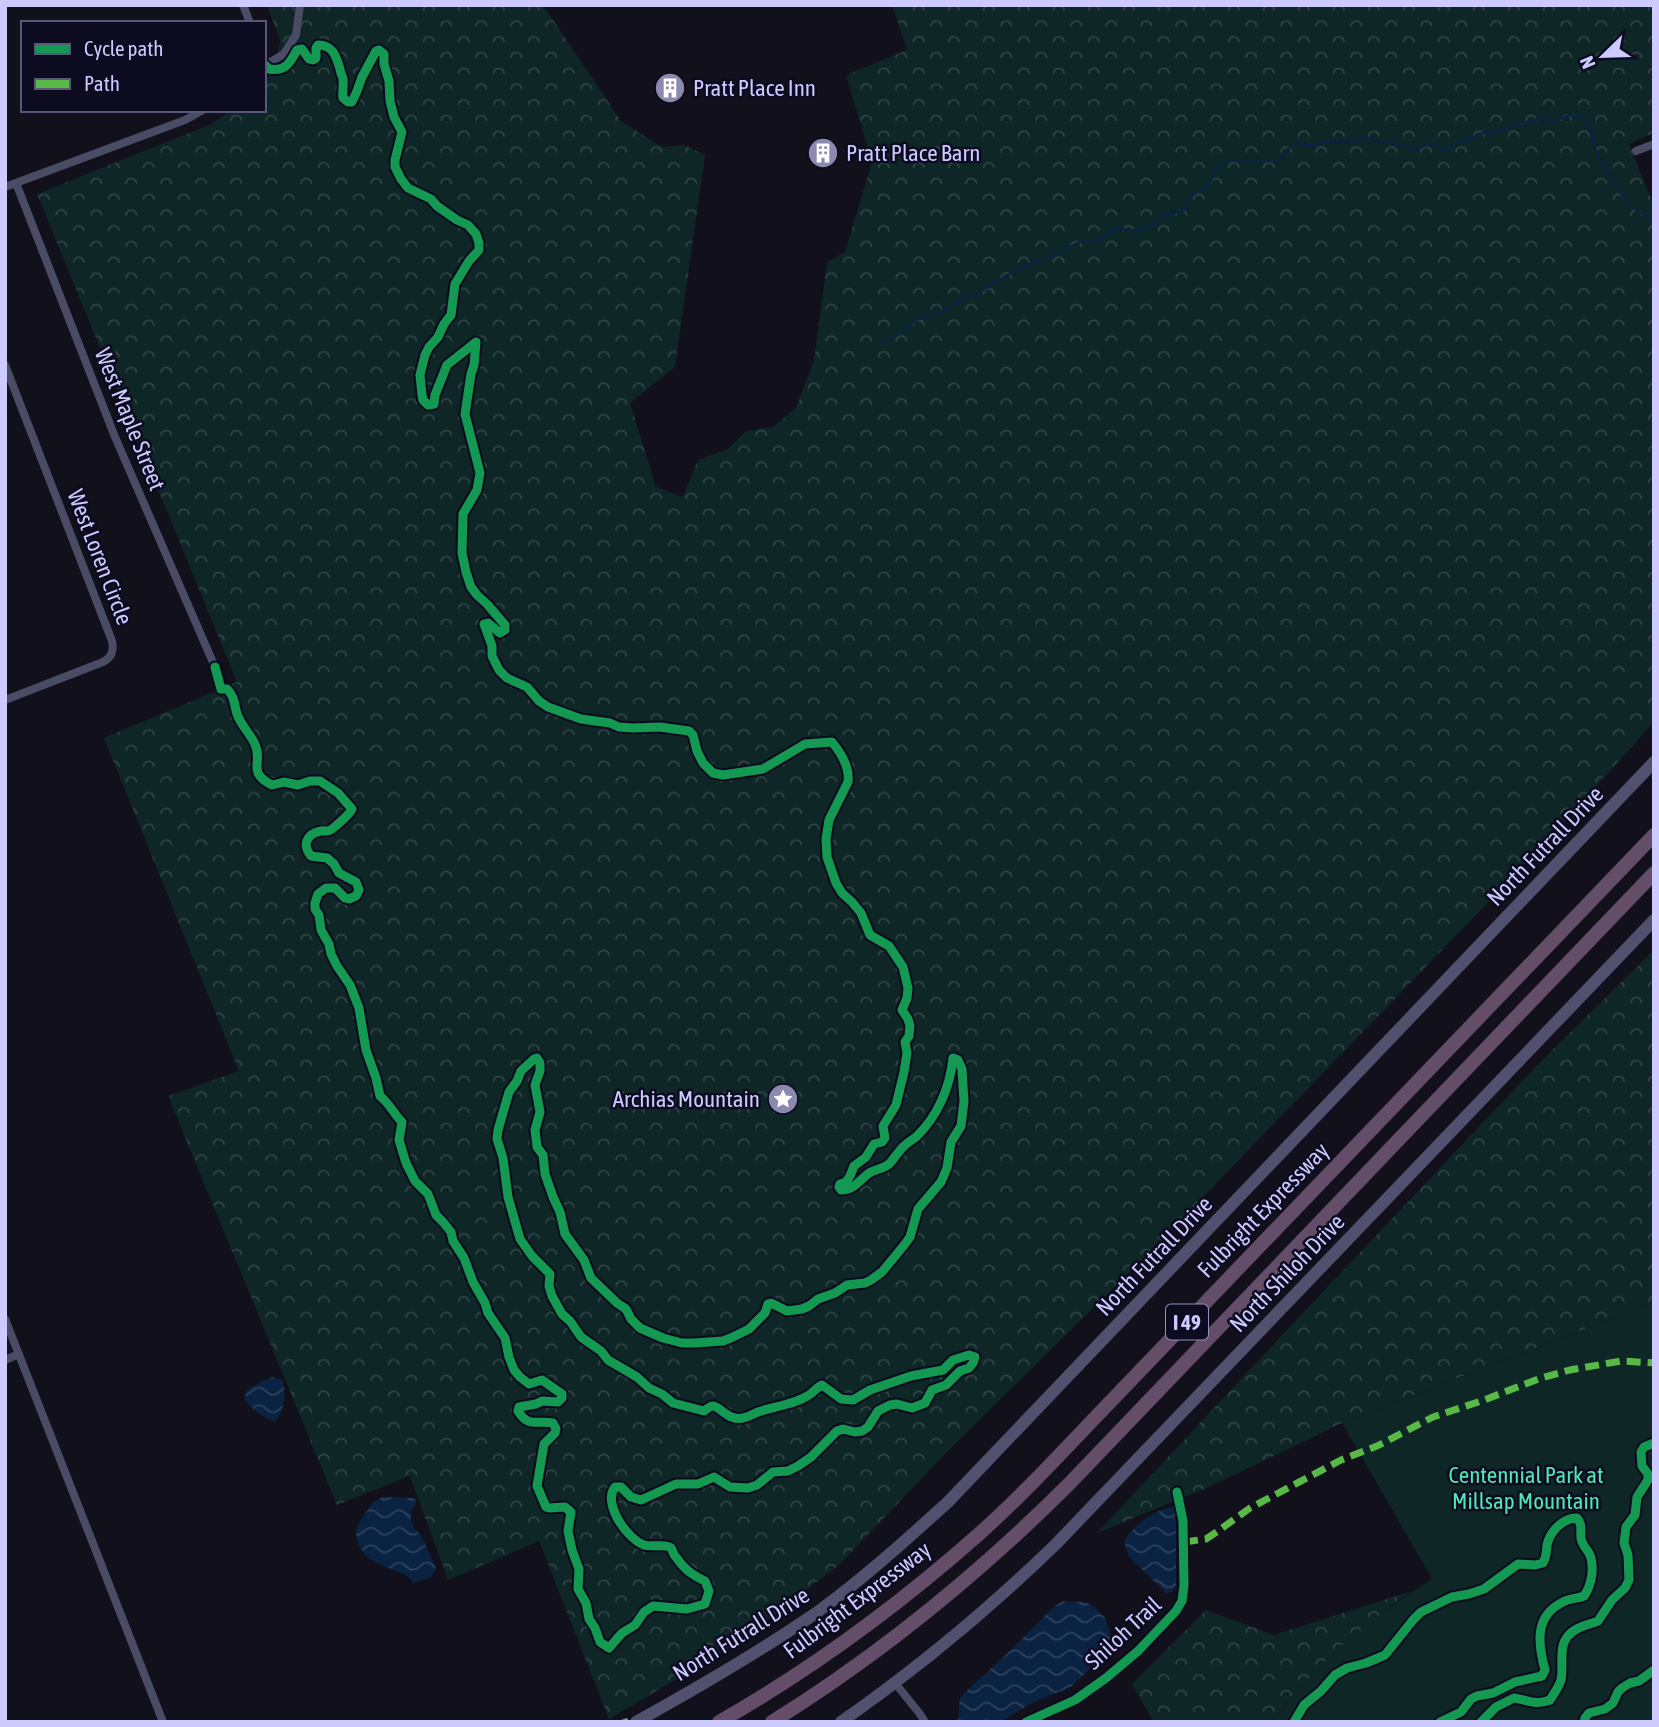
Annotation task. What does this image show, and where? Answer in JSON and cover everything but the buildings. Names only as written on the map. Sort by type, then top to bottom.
[{"type":"highway","name":"Fulbright Expressway","points":[[719,1722],[798,1673],[876,1619],[1005,1509],[1099,1415],[1654,835]]},
{"type":"highway","name":"I 49","points":[[772,1722],[840,1677],[928,1612],[1032,1521],[1654,873]]},
{"type":"main road","name":"North Futrall Drive","points":[[636,1722],[737,1664],[817,1611],[878,1564],[948,1502],[1654,762]]},
{"type":"main road","name":"North Shiloh Drive","points":[[841,1722],[971,1622],[1056,1544],[1654,920]]},
{"type":"street","points":[[266,64],[285,54],[296,35],[300,5]]},
{"type":"street","points":[[5,187],[185,120],[199,112]]},
{"type":"street","points":[[1636,151],[1654,144]]},
{"type":"street","name":"West Maple Street","points":[[16,183],[115,437],[215,667]]},
{"type":"street","name":"West Loren Circle","points":[[5,365],[114,648],[109,659],[103,662],[5,700]]},
{"type":"street","points":[[5,1319],[163,1722]]},
{"type":"street","points":[[5,1360],[19,1354]]},
{"type":"street","points":[[895,1683],[925,1722]]},
{"type":"green space","points":[[267,5],[543,5],[621,121],[662,147],[684,145],[705,155],[675,367],[630,403],[656,487],[683,497],[698,460],[728,449],[746,431],[773,427],[796,408],[814,360],[827,262],[845,252],[872,162],[846,75],[907,50],[892,5],[1654,5],[1654,133],[1629,144],[1654,206],[1654,722],[1533,856],[1145,1257],[948,1451],[840,1564],[736,1644],[609,1719],[539,1541],[448,1580],[410,1476],[337,1505],[168,1096],[239,1071],[104,738],[237,682],[37,194],[209,125],[229,112],[266,112],[266,80],[275,69],[280,40]]},
{"type":"green space","points":[[1654,950],[1654,1302],[1342,1423],[1209,1487],[1097,1533],[1542,1060]]},
{"type":"green space","name":"Centennial Park at Millsap Mountain","points":[[1654,1302],[1654,1722],[1272,1722],[1307,1680],[1345,1643],[1386,1610],[1432,1579],[1342,1423]]},
{"type":"green space","points":[[1412,1591],[1392,1605],[1288,1701],[1272,1722],[1154,1722],[1132,1684],[1206,1610],[1274,1635]]},
{"type":"water","points":[[272,1377],[282,1380],[285,1391],[282,1408],[275,1422],[256,1412],[244,1397],[249,1388]]},
{"type":"water","points":[[383,1497],[414,1498],[417,1502],[411,1511],[411,1521],[421,1535],[436,1568],[431,1577],[414,1583],[406,1575],[366,1556],[360,1547],[356,1537],[359,1523],[373,1502]]},
{"type":"water","points":[[1172,1507],[1176,1519],[1176,1587],[1172,1592],[1166,1593],[1129,1557],[1124,1542],[1132,1530],[1144,1520],[1158,1511]]},
{"type":"water","points":[[1063,1601],[1085,1602],[1095,1607],[1105,1618],[1110,1631],[1110,1642],[1103,1656],[1071,1687],[1032,1703],[1000,1722],[956,1722],[962,1695],[1052,1608]]},
{"type":"waterway","points":[[881,344],[921,317],[931,316],[954,305],[1025,265],[1046,259],[1082,241],[1103,239],[1118,227],[1128,231],[1138,230],[1153,225],[1162,217],[1186,209],[1189,197],[1208,187],[1219,165],[1230,161],[1280,161],[1287,150],[1298,142],[1308,146],[1366,138],[1415,150],[1432,143],[1446,151],[1458,142],[1483,133],[1537,119],[1553,121],[1571,115],[1582,116],[1590,129],[1597,155],[1607,172],[1629,205],[1649,218],[1654,227]]},
{"type":"marked path","points":[[1184,1542],[1206,1539],[1250,1508],[1341,1460],[1377,1446],[1433,1417],[1570,1370],[1621,1361],[1654,1363]]},
{"type":"cycle path","points":[[266,66],[275,70],[283,68],[297,50],[302,49],[309,59],[313,60],[316,58],[316,48],[323,45],[335,56],[343,77],[343,98],[352,102],[376,51],[384,54],[390,101],[402,132],[395,160],[395,167],[401,179],[408,188],[431,199],[437,206],[468,225],[476,234],[479,243],[479,250],[455,284],[451,315],[425,355],[420,375],[423,400],[428,405],[434,404],[447,365],[476,342]]},
{"type":"cycle path","points":[[215,667],[221,689],[227,689],[232,695],[239,718],[256,747],[260,776],[272,785],[284,782],[298,785],[320,781],[338,793],[352,809],[332,829],[316,832],[307,840],[311,856],[327,858],[339,873],[356,882],[359,890],[356,896],[349,899],[335,888],[326,888],[318,894],[315,909],[319,915],[321,930],[359,1008],[366,1050],[380,1096],[402,1122],[399,1140],[415,1181],[428,1194],[436,1215],[451,1232],[488,1313],[505,1338],[514,1370],[529,1384],[542,1380],[562,1394],[558,1402],[542,1401],[519,1407],[518,1411],[525,1420],[553,1423],[556,1429],[544,1444],[537,1486],[546,1507],[565,1507],[571,1512],[568,1531],[579,1569],[578,1589],[600,1642],[609,1648],[653,1606],[687,1609],[705,1604],[709,1591],[705,1581],[685,1568],[671,1548],[644,1545],[630,1536],[614,1511],[612,1494],[615,1487],[621,1487],[631,1497],[641,1500],[676,1484],[698,1484],[714,1477],[730,1487],[748,1488],[757,1485],[773,1472],[788,1471],[798,1466],[837,1431],[862,1431],[868,1427],[878,1411],[890,1405],[912,1408],[925,1403],[932,1390],[946,1385],[960,1371],[969,1368],[975,1357],[969,1355],[953,1360],[943,1370],[911,1376],[870,1390],[853,1400],[841,1399],[822,1385],[797,1401],[743,1418],[728,1416],[713,1406],[704,1411],[673,1403],[608,1360],[601,1351],[581,1337],[562,1314],[552,1296],[550,1274],[520,1239],[508,1197],[503,1158],[497,1139],[509,1092],[521,1071],[537,1058],[540,1063],[535,1085],[540,1112],[535,1130],[537,1147],[543,1155],[545,1174],[560,1212],[565,1234],[584,1260],[591,1278],[626,1309],[640,1328],[663,1338],[694,1343],[723,1341],[749,1329],[765,1313],[768,1304],[787,1311],[802,1309],[847,1285],[865,1283],[882,1272],[910,1237],[918,1209],[941,1182],[947,1168],[951,1142],[961,1126],[964,1101],[962,1069],[958,1060],[953,1058],[942,1100],[924,1129],[903,1147],[887,1166],[869,1173],[846,1190],[841,1190],[840,1184],[846,1182],[854,1166],[866,1157],[874,1144],[885,1138],[883,1126],[896,1105],[907,1053],[905,1042],[910,1026],[902,1010],[908,988],[903,967],[889,946],[870,935],[861,913],[836,883],[827,857],[829,820],[848,782],[844,761],[832,742],[805,744],[763,769],[723,775],[713,773],[703,763],[689,731],[660,727],[619,727],[581,719],[548,707],[527,687],[507,678],[499,670],[492,656],[492,646],[484,624],[488,623],[500,633],[505,630],[505,625],[471,587],[462,553],[463,514],[477,490],[480,473],[465,414],[476,342]]},
{"type":"cycle path","points":[[1481,1722],[1496,1707],[1514,1698],[1536,1703],[1550,1700],[1561,1680],[1565,1640],[1574,1630],[1598,1621],[1612,1600],[1625,1588],[1629,1580],[1628,1555],[1624,1543],[1626,1527],[1635,1515],[1637,1497],[1648,1480],[1648,1474],[1642,1466],[1641,1452],[1644,1447],[1654,1443]]},
{"type":"cycle path","name":"Shiloh Trail","points":[[1026,1722],[1075,1700],[1106,1678],[1138,1651],[1176,1611],[1182,1601],[1184,1586],[1183,1521],[1177,1492]]},
{"type":"cycle path","points":[[1294,1722],[1304,1705],[1335,1675],[1385,1655],[1421,1612],[1452,1597],[1484,1589],[1518,1564],[1543,1563],[1554,1530],[1567,1520],[1577,1518],[1581,1525],[1582,1543],[1591,1558],[1591,1581],[1584,1596],[1566,1601],[1547,1615],[1540,1632],[1545,1670],[1542,1676],[1515,1682],[1493,1693],[1477,1696],[1471,1699],[1461,1712],[1440,1722]]},
{"type":"cycle path","points":[[1584,1722],[1589,1713],[1605,1709],[1613,1703],[1622,1688],[1639,1681],[1654,1670]]},
{"type":"place","name":"Pratt Place Inn","points":[[670,88]]},
{"type":"place","name":"Pratt Place Barn","points":[[823,153]]},
{"type":"place","name":"Archias Mountain","points":[[783,1099]]}]
